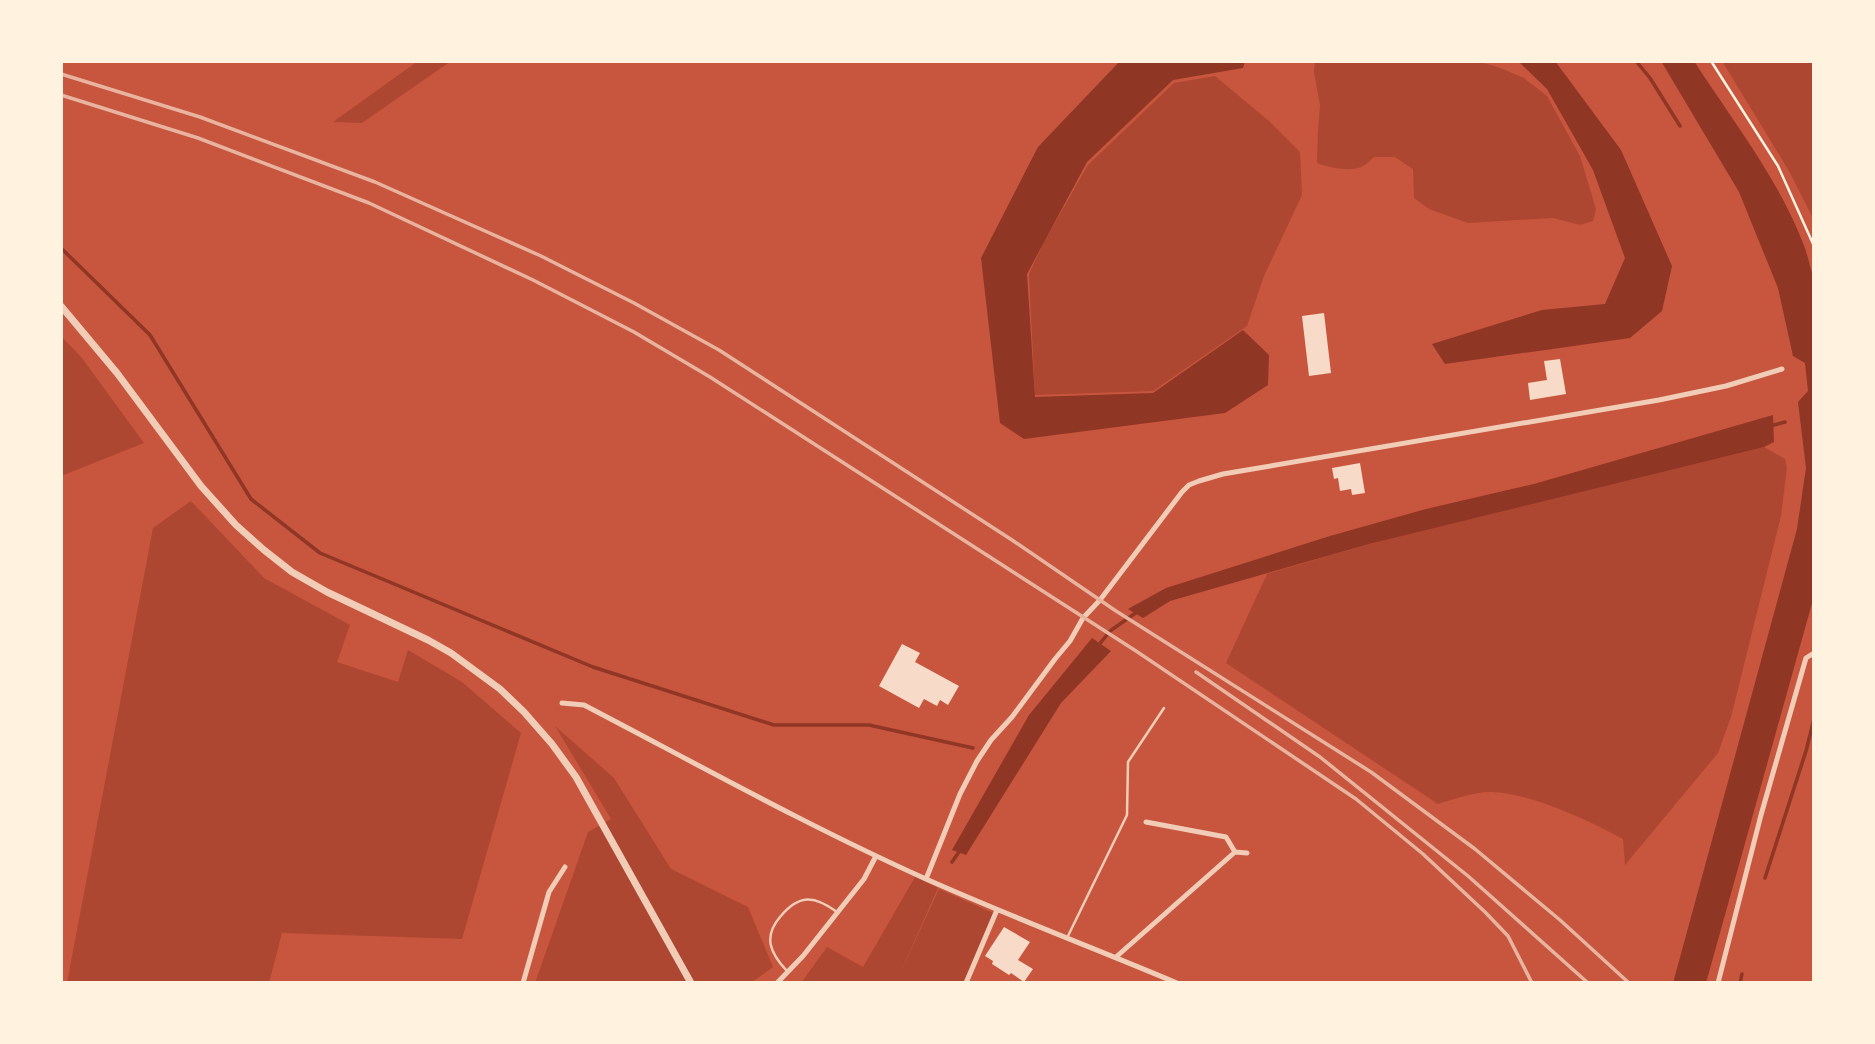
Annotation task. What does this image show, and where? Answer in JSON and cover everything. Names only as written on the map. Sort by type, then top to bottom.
[{"type":"street","points":[[61,306],[117,373],[201,486],[236,525],[264,550],[292,572],[327,592],[452,653],[500,689],[524,712],[576,776],[691,983]]},
{"type":"street","points":[[926,879],[960,794],[984,750],[1070,641],[1083,618],[1189,485],[1223,474],[1659,400],[1726,386],[1782,369]]},
{"type":"street","points":[[1718,983],[1761,815],[1806,657],[1814,653]]},
{"type":"street","points":[[562,703],[584,705],[876,856],[926,879],[1177,983]]},
{"type":"street","points":[[1146,822],[1226,837],[1235,852]]},
{"type":"street","points":[[1116,957],[1235,852],[1247,853]]},
{"type":"street","points":[[777,983],[803,956],[864,879],[876,856]]},
{"type":"street","points":[[523,983],[549,892],[565,867]]},
{"type":"street","points":[[965,983],[997,910]]},
{"type":"lane","points":[[1067,938],[1127,815],[1128,762],[1164,708]]},
{"type":"lane","points":[[788,972],[778,962],[771,946],[769,936],[772,926],[793,903],[805,899],[827,904],[837,912]]},
{"type":"path","points":[[1711,61],[1778,166],[1814,246]]},
{"type":"shaded area","points":[[418,61],[451,61],[362,123],[333,122]]},
{"type":"shaded area","points":[[1120,61],[1245,61],[1243,68],[1173,80],[1087,162],[1027,274],[1035,397],[1153,393],[1243,330],[1269,355],[1268,385],[1225,413],[1024,439],[1000,423],[981,258],[1038,147]]},
{"type":"shaded area","points":[[1315,61],[1475,61],[1524,78],[1547,96],[1580,156],[1596,209],[1593,221],[1580,225],[1553,218],[1468,223],[1429,209],[1414,198],[1413,169],[1395,157],[1374,157],[1365,165],[1354,169],[1317,163],[1320,105],[1314,72]]},
{"type":"shaded area","points":[[1514,61],[1555,61],[1621,150],[1672,266],[1662,311],[1630,338],[1445,364],[1432,344],[1542,310],[1605,304],[1625,258],[1593,170],[1547,89],[1519,62]]},
{"type":"shaded area","points":[[1661,61],[1694,61],[1781,195],[1803,243],[1814,280],[1814,596],[1706,983],[1673,983],[1797,529],[1806,468],[1798,402],[1808,391],[1805,363],[1793,356],[1778,288],[1739,192]]},
{"type":"shaded area","points":[[1722,61],[1814,61],[1814,220],[1789,171]]},
{"type":"shaded area","points":[[1215,76],[1269,121],[1300,152],[1302,195],[1264,276],[1247,326],[1153,391],[1035,395],[1029,274],[1044,242],[1088,165],[1174,83]]},
{"type":"shaded area","points":[[61,336],[82,358],[144,443],[61,476]]},
{"type":"shaded area","points":[[1773,415],[1774,442],[1764,447],[1369,544],[1170,601],[1143,618],[1128,609],[1166,588],[1330,536],[1426,509],[1534,484]]},
{"type":"shaded area","points":[[1764,447],[1785,459],[1787,468],[1781,516],[1731,717],[1718,753],[1625,865],[1623,839],[1541,802],[1491,792],[1471,794],[1438,804],[1226,663],[1267,574],[1458,521]]},
{"type":"shaded area","points":[[191,501],[264,578],[350,625],[337,662],[398,682],[408,650],[462,682],[521,733],[462,939],[282,933],[269,983],[67,983],[153,528]]},
{"type":"shaded area","points":[[1092,638],[1111,651],[1061,703],[966,855],[952,850],[1029,715]]},
{"type":"shaded area","points":[[555,726],[614,778],[671,869],[748,907],[773,967],[751,983],[535,983],[588,832],[611,819]]},
{"type":"shaded area","points":[[915,877],[938,888],[897,980],[939,889],[993,913],[963,983],[801,983],[827,947],[863,967]]},
{"type":"building","points":[[1324,313],[1331,373],[1309,376],[1302,316]]},
{"type":"building","points":[[1560,359],[1566,394],[1530,400],[1528,383],[1547,380],[1544,361]]},
{"type":"building","points":[[1360,463],[1365,493],[1352,495],[1351,489],[1340,491],[1338,478],[1334,479],[1332,468]]},
{"type":"building","points":[[902,644],[920,653],[915,662],[959,686],[948,705],[940,700],[937,706],[924,699],[919,708],[879,686]]},
{"type":"building","points":[[1004,927],[1030,942],[1018,960],[1033,969],[1024,982],[992,964],[993,961],[985,956]]},
{"type":"waterway","points":[[1636,61],[1680,126]]},
{"type":"waterway","points":[[61,248],[150,335],[251,499],[320,553],[593,667],[774,725],[869,725],[973,748]]},
{"type":"waterway","points":[[1770,426],[1785,422]]},
{"type":"waterway","points":[[1098,646],[1110,631],[1137,612]]},
{"type":"waterway","points":[[1765,878],[1814,719]]},
{"type":"waterway","points":[[952,862],[961,849]]},
{"type":"waterway","points":[[1740,983],[1742,974]]},
{"type":"railway","points":[[61,74],[200,117],[375,182],[541,256],[719,350],[1012,540],[1116,611],[1371,772],[1475,849],[1560,920],[1629,983]]},
{"type":"railway","points":[[61,95],[198,138],[369,203],[533,280],[634,332],[710,377],[1136,651],[1356,799],[1423,854],[1508,936],[1532,983]]},
{"type":"railway","points":[[1196,672],[1320,757],[1468,876],[1588,983]]}]
